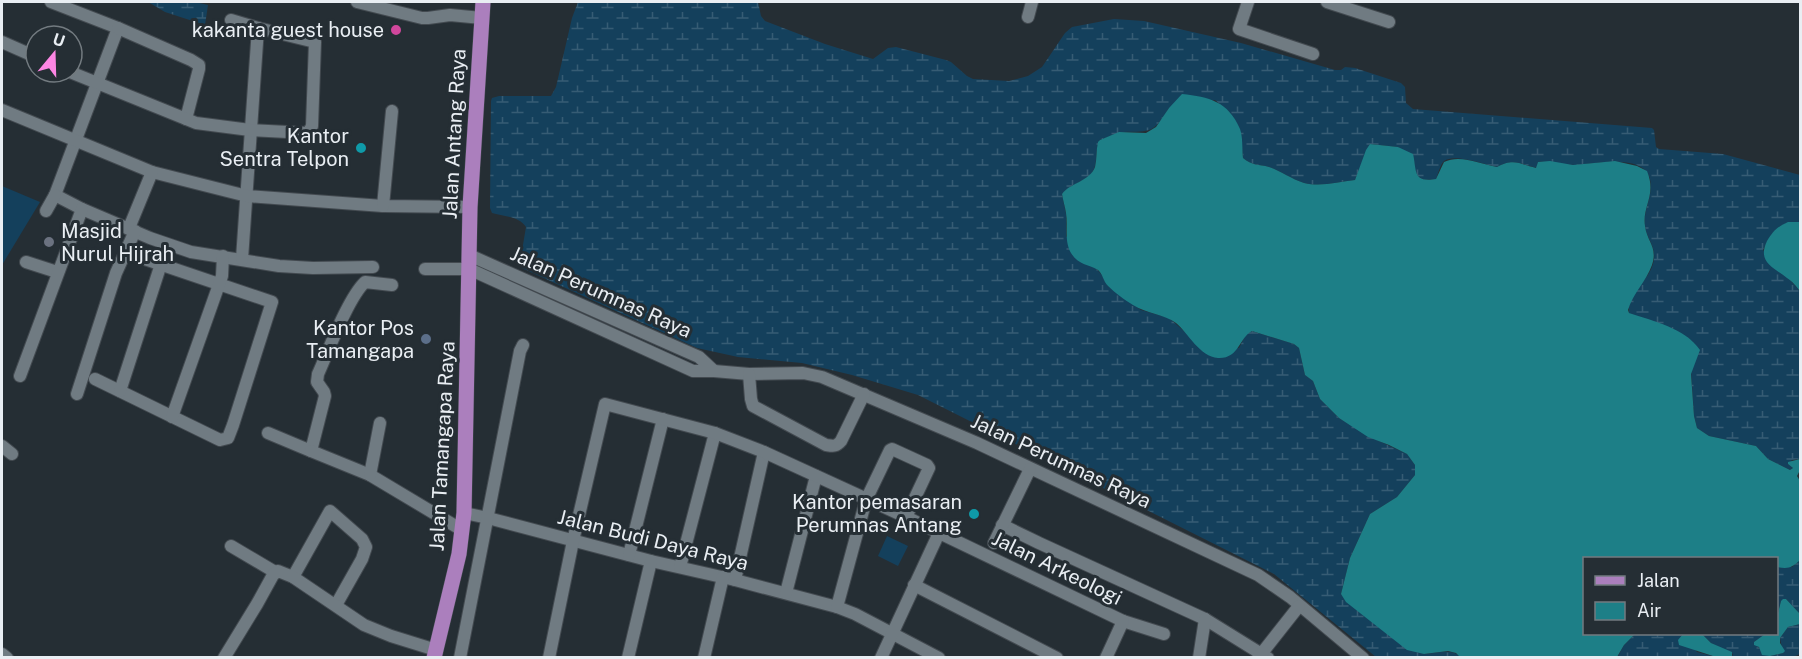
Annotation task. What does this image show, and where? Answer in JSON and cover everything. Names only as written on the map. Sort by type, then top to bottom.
[{"type":"main road","name":"Jalan Antang Raya","points":[[469,262],[470,207],[483,2]]},
{"type":"main road","name":"Jalan Tamangapa Raya","points":[[435,654],[459,554],[464,513],[469,262]]},
{"type":"street","points":[[51,2],[118,28],[199,65],[186,119]]},
{"type":"street","points":[[357,2],[428,18],[450,15],[482,18]]},
{"type":"street","points":[[1028,17],[1032,2]]},
{"type":"street","points":[[1248,2],[1239,29],[1313,54]]},
{"type":"street","points":[[1327,2],[1389,22]]},
{"type":"street","points":[[84,78],[207,126],[304,134],[309,132],[312,126],[315,42],[231,20]]},
{"type":"street","points":[[95,379],[220,440],[228,438],[273,304],[221,270],[204,254],[131,234],[51,203],[118,28]]},
{"type":"street","points":[[242,259],[258,28]]},
{"type":"street","points":[[2,42],[24,52]]},
{"type":"street","points":[[2,110],[152,172],[247,196],[383,206],[470,207]]},
{"type":"street","points":[[383,206],[392,111]]},
{"type":"street","points":[[77,394],[152,172]]},
{"type":"street","points":[[20,376],[79,215]]},
{"type":"street","points":[[136,256],[161,264],[221,270],[242,259],[279,266],[373,267]]},
{"type":"street","points":[[26,262],[57,272]]},
{"type":"street","points":[[425,269],[469,262]]},
{"type":"street","name":"Jalan Perumnas Raya","points":[[469,262],[693,371],[749,374],[803,373],[822,377],[976,443],[1258,575],[1290,597],[1363,657]]},
{"type":"street","points":[[120,391],[161,264]]},
{"type":"street","points":[[172,417],[221,270]]},
{"type":"street","points":[[311,451],[325,396],[317,382],[318,374],[347,311],[364,282],[392,285]]},
{"type":"street","points":[[460,657],[523,345]]},
{"type":"street","points":[[749,374],[753,406],[826,445],[834,447],[842,441],[864,394]]},
{"type":"street","name":"Jalan Arkeologi","points":[[573,541],[605,404],[715,433],[764,453],[906,517],[1123,621],[1106,657]]},
{"type":"street","points":[[629,555],[663,419]]},
{"type":"street","points":[[370,475],[380,423]]},
{"type":"street","points":[[268,433],[370,475],[462,530]]},
{"type":"street","points":[[680,567],[715,433]]},
{"type":"street","points":[[837,608],[866,500],[888,452],[892,449],[929,468],[906,517]]},
{"type":"street","points":[[704,657],[764,453]]},
{"type":"street","points":[[994,543],[1030,469]]},
{"type":"street","points":[[786,593],[816,476]]},
{"type":"street","points":[[293,577],[330,511],[362,539],[366,547],[362,559],[336,605]]},
{"type":"street","name":"Jalan Budi Daya Raya","points":[[464,513],[651,561],[729,578],[837,608],[855,614],[939,657]]},
{"type":"street","points":[[1002,525],[1205,619],[1262,656],[1299,606]]},
{"type":"street","points":[[881,657],[939,533]]},
{"type":"street","points":[[549,657],[573,541]]},
{"type":"street","points":[[231,546],[275,573]]},
{"type":"street","points":[[628,657],[651,561]]},
{"type":"street","points":[[224,657],[275,573],[280,571],[374,629],[435,654]]},
{"type":"street","points":[[914,585],[1057,657]]},
{"type":"street","points":[[1199,657],[1205,619]]},
{"type":"street","points":[[1123,621],[1164,634]]},
{"type":"street","points":[[2,654],[7,657]]},
{"type":"green space","points":[[148,2],[195,2],[208,5],[205,25],[165,12]]},
{"type":"green space","points":[[578,2],[758,2],[761,16],[765,21],[825,44],[873,59],[888,48],[896,47],[951,62],[973,79],[1009,81],[1028,76],[1042,67],[1065,33],[1072,27],[1114,19],[1144,21],[1241,43],[1335,70],[1345,67],[1355,68],[1401,83],[1405,87],[1406,103],[1413,109],[1652,128],[1656,147],[1659,149],[1723,154],[1800,175],[1800,222],[1786,224],[1777,229],[1763,250],[1800,291],[1800,459],[1792,460],[1788,464],[1793,468],[1790,470],[1768,459],[1756,446],[1709,436],[1697,428],[1691,370],[1629,313],[1631,300],[1650,270],[1654,258],[1645,225],[1651,191],[1650,179],[1646,171],[1638,166],[1617,162],[1575,165],[1538,162],[1537,168],[1513,162],[1497,167],[1455,158],[1444,161],[1436,179],[1425,180],[1417,174],[1414,160],[1398,147],[1370,144],[1355,180],[1310,184],[1269,167],[1246,161],[1243,158],[1240,131],[1230,113],[1215,100],[1169,108],[1159,123],[1151,129],[1120,133],[1100,140],[1095,166],[1091,174],[1062,194],[1066,214],[1066,236],[1102,275],[1108,286],[1141,310],[1169,318],[1185,332],[1239,348],[1246,334],[1252,331],[1294,344],[1299,348],[1305,375],[1313,381],[1320,399],[1339,418],[1407,454],[1415,465],[1415,475],[1397,497],[1370,514],[1350,558],[1341,594],[1424,654],[1448,652],[1461,657],[1376,657],[1274,574],[918,395],[802,363],[738,357],[697,348],[522,268],[520,263],[526,227],[516,219],[492,213],[490,208],[491,101],[492,98],[499,96],[551,96],[556,87]]},
{"type":"green space","points":[[2,186],[40,202],[2,265]]},
{"type":"green space","points":[[887,536],[908,546],[898,566],[878,556]]},
{"type":"green space","points":[[1800,560],[1800,614],[1786,599],[1781,601],[1778,613],[1778,567],[1792,567]]},
{"type":"green space","points":[[1800,624],[1800,654],[1793,657],[1732,657],[1733,654],[1711,643],[1703,635],[1764,635],[1754,642],[1770,656],[1783,653],[1780,638],[1788,627]]},
{"type":"green space","points":[[1634,635],[1681,635],[1697,652],[1716,657],[1617,658],[1624,645]]},
{"type":"water","points":[[1182,94],[1217,102],[1230,112],[1240,129],[1243,158],[1246,161],[1269,167],[1310,184],[1355,180],[1370,144],[1398,147],[1413,154],[1417,174],[1428,180],[1436,179],[1444,162],[1457,159],[1497,167],[1512,162],[1536,168],[1538,162],[1550,161],[1573,165],[1615,161],[1647,171],[1650,179],[1650,194],[1645,212],[1645,226],[1654,259],[1630,304],[1629,313],[1677,331],[1694,342],[1700,350],[1691,374],[1697,428],[1709,436],[1756,446],[1768,459],[1790,470],[1793,468],[1788,462],[1800,459],[1800,470],[1797,476],[1800,481],[1800,560],[1784,568],[1778,567],[1778,557],[1583,557],[1583,635],[1634,635],[1617,657],[1461,658],[1456,653],[1448,651],[1424,654],[1407,650],[1346,602],[1341,594],[1350,558],[1370,514],[1397,497],[1415,475],[1415,465],[1407,454],[1368,437],[1339,418],[1320,399],[1313,381],[1305,375],[1299,348],[1294,344],[1252,331],[1235,352],[1225,357],[1212,357],[1200,349],[1176,323],[1138,308],[1120,296],[1106,284],[1098,270],[1083,264],[1071,253],[1062,194],[1092,172],[1096,164],[1100,140],[1119,132],[1146,133],[1156,127]]},
{"type":"water","points":[[1788,222],[1800,222],[1800,291],[1768,263],[1764,254],[1764,248],[1771,235]]},
{"type":"water","points":[[1786,599],[1800,614],[1800,624],[1788,627],[1780,638],[1785,651],[1783,653],[1762,655],[1754,642],[1764,635],[1778,635],[1778,613],[1781,601]]},
{"type":"water","points":[[1682,635],[1703,635],[1711,643],[1732,652],[1732,657],[1716,657],[1679,645],[1678,640]]},
{"type":"place","name":"kakanta guest house","points":[[396,30]]},
{"type":"place","name":"Kantor Sentra Telpon","points":[[361,148]]},
{"type":"place","name":"Masjid Nurul Hijrah","points":[[49,242]]},
{"type":"place","name":"Kantor Pos Tamangapa","points":[[426,339]]},
{"type":"place","name":"Kantor pemasaran Perumnas Antang","points":[[974,514]]}]
